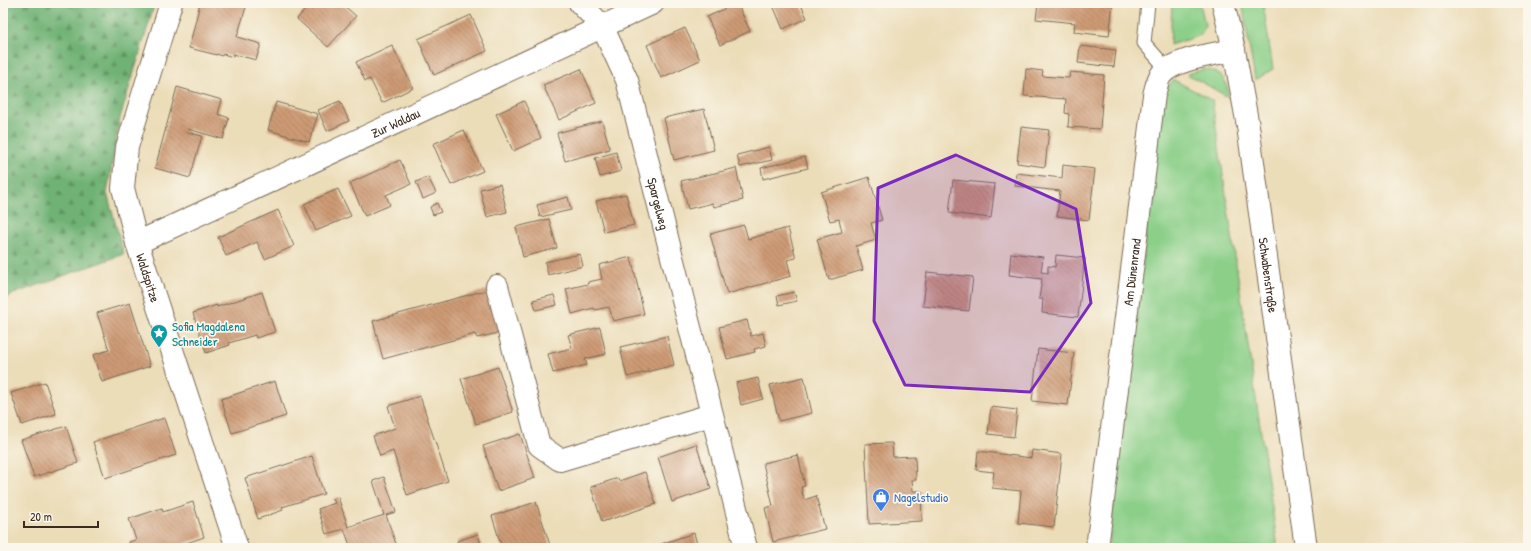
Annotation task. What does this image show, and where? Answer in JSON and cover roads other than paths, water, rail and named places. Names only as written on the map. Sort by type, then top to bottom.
[{"type":"street","name":"Waldspitze","points":[[171,3],[127,147],[123,188],[137,243],[237,548]]},
{"type":"street","name":"Spargelweg","points":[[580,3],[602,26],[627,80],[746,548]]},
{"type":"street","name":"Zur Waldau","points":[[137,243],[653,3]]},
{"type":"street","name":"Schwabenstraße","points":[[1223,3],[1234,50],[1250,134],[1306,548]]},
{"type":"street","points":[[1167,69],[1184,62],[1234,50]]},
{"type":"street","name":"Am Dünenrand","points":[[1097,548],[1154,95],[1160,76],[1167,69]]},
{"type":"street","points":[[498,286],[539,445],[560,460],[711,415]]},
{"type":"lane","points":[[1148,3],[1144,43],[1167,69]]},
{"type":"place","name":"Sofia Magdalena Schneider","points":[[159,348]]},
{"type":"place","name":"Nagelstudio","points":[[881,512]]}]
